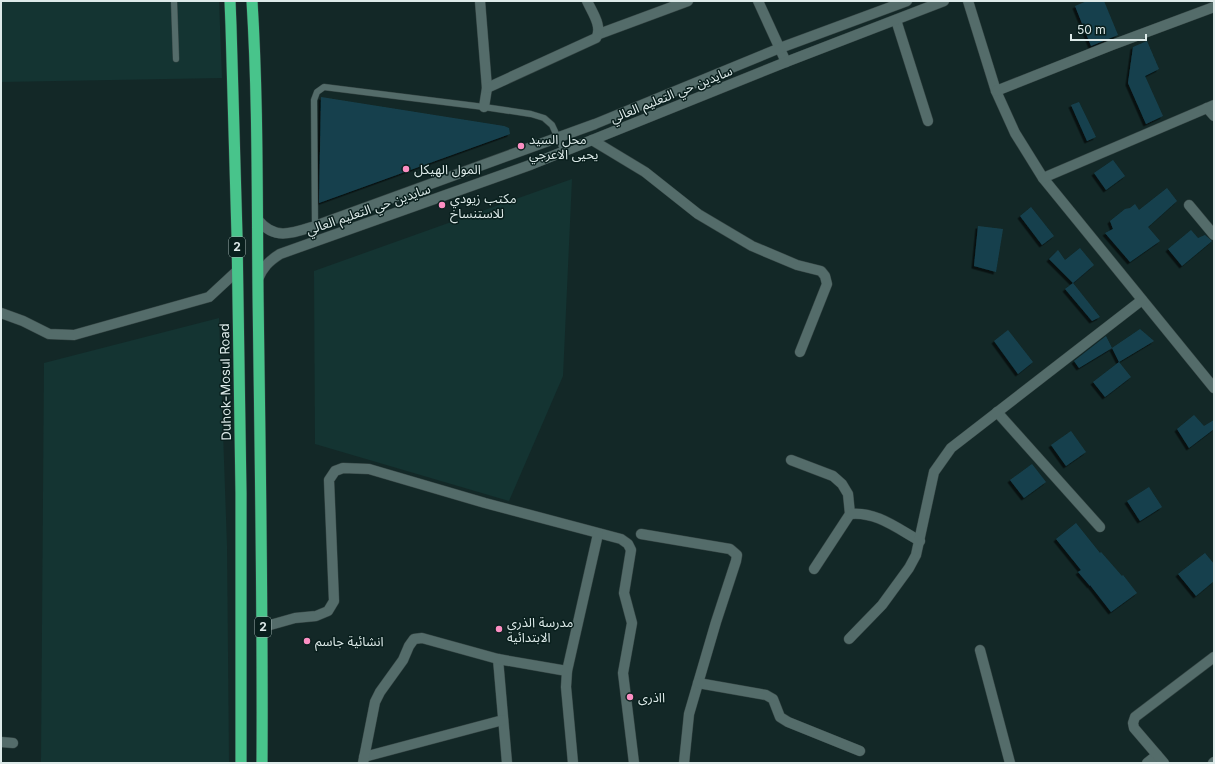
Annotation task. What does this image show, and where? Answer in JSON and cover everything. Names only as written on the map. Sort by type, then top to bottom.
[{"type":"highway","name":"Duhok-Mosul Road","points":[[230,1],[232,26],[241,493],[240,763]]},
{"type":"highway","name":"2","points":[[252,1],[256,59],[263,627],[262,763]]},
{"type":"street","points":[[481,1],[487,88],[484,107]]},
{"type":"street","points":[[587,1],[598,25],[599,34]]},
{"type":"street","points":[[487,88],[596,38],[599,34],[673,4],[688,1]]},
{"type":"street","points":[[758,1],[786,62]]},
{"type":"street","name":"سايدين حي التعليم العالي","points":[[258,220],[270,231],[285,234],[315,226],[595,124],[780,48],[907,1]]},
{"type":"street","name":"سايدين حي التعليم العالي","points":[[258,279],[262,269],[270,260],[280,254],[530,165],[786,62],[944,1]]},
{"type":"street","points":[[968,1],[996,91],[1015,133],[1043,178],[1214,388]]},
{"type":"street","points":[[996,91],[1112,45],[1214,7]]},
{"type":"street","points":[[896,20],[928,121]]},
{"type":"street","points":[[1043,178],[1210,106],[1214,116]]},
{"type":"street","points":[[592,140],[645,172],[698,214],[752,246],[797,266],[821,271],[825,276],[827,284],[800,352]]},
{"type":"street","points":[[1189,205],[1214,235]]},
{"type":"street","points":[[1,313],[23,321],[49,334],[74,335],[209,297],[237,271]]},
{"type":"street","points":[[849,639],[882,604],[916,555],[934,472],[951,448],[1142,300]]},
{"type":"street","points":[[997,412],[1100,527]]},
{"type":"street","points":[[791,460],[833,476],[842,484],[848,494],[850,514],[814,569]]},
{"type":"street","points":[[263,627],[294,618],[316,616],[328,611],[334,601],[329,480],[335,472],[343,468],[369,469],[484,503],[621,539],[628,544],[631,550],[624,593],[632,623],[623,673],[634,763]]},
{"type":"street","points":[[850,514],[867,514],[878,518],[920,541]]},
{"type":"street","points":[[573,763],[566,687],[567,671],[598,534]]},
{"type":"street","points":[[641,534],[730,549],[737,555],[689,714],[684,763]]},
{"type":"street","points":[[503,720],[364,760],[375,702],[380,692],[403,660],[409,646],[414,640],[422,638],[498,659],[567,671]]},
{"type":"street","points":[[980,650],[1010,763]]},
{"type":"street","points":[[1164,763],[1134,728],[1133,723],[1135,717],[1214,657]]},
{"type":"street","points":[[498,659],[507,763]]},
{"type":"street","points":[[698,682],[766,695],[773,699],[780,717],[788,722],[860,751]]},
{"type":"street","points":[[1,742],[13,743]]},
{"type":"street","points":[[1147,763],[1156,754]]},
{"type":"lane","points":[[174,1],[176,59]]},
{"type":"lane","points":[[315,226],[314,100],[317,92],[324,87],[531,114],[544,118],[552,126],[564,151]]},
{"type":"shaded area","points":[[1,1],[219,1],[222,78],[1,82]]},
{"type":"shaded area","points":[[572,179],[563,376],[509,501],[315,444],[314,271]]},
{"type":"shaded area","points":[[219,318],[227,546],[229,763],[41,763],[44,363]]},
{"type":"building","points":[[1087,1],[1104,1],[1118,35],[1091,46],[1075,6]]},
{"type":"building","points":[[1147,41],[1159,69],[1145,76],[1163,116],[1146,124],[1128,83],[1133,47]]},
{"type":"building","points":[[321,97],[504,126],[509,128],[510,134],[319,203]]},
{"type":"building","points":[[1079,102],[1096,137],[1087,141],[1071,105]]},
{"type":"building","points":[[1113,160],[1125,176],[1106,190],[1094,173]]},
{"type":"building","points":[[1167,188],[1177,201],[1148,227],[1160,241],[1130,262],[1105,233],[1113,229],[1110,221],[1125,209],[1130,208],[1135,204],[1139,210]]},
{"type":"building","points":[[1031,207],[1054,236],[1042,245],[1020,216]]},
{"type":"building","points":[[978,226],[1003,229],[996,272],[974,266]]},
{"type":"building","points":[[1191,230],[1198,238],[1205,235],[1212,241],[1182,266],[1168,249]]},
{"type":"building","points":[[1080,248],[1094,265],[1073,283],[1049,259],[1058,250],[1065,260]]},
{"type":"building","points":[[1073,283],[1100,317],[1092,321],[1065,289]]},
{"type":"building","points":[[1140,329],[1154,341],[1119,362],[1112,348]]},
{"type":"building","points":[[1008,330],[1033,362],[1018,374],[994,341]]},
{"type":"building","points":[[1106,336],[1112,348],[1079,368],[1074,361]]},
{"type":"building","points":[[1119,362],[1131,377],[1105,397],[1093,382]]},
{"type":"building","points":[[1194,415],[1204,426],[1214,420],[1214,429],[1189,448],[1177,429]]},
{"type":"building","points":[[1071,431],[1086,452],[1066,466],[1051,445]]},
{"type":"building","points":[[1032,464],[1046,482],[1024,498],[1010,480]]},
{"type":"building","points":[[1149,487],[1162,507],[1140,521],[1127,501]]},
{"type":"building","points":[[1076,523],[1100,553],[1101,552],[1122,576],[1123,575],[1137,593],[1111,612],[1078,572],[1081,570],[1056,539]]},
{"type":"building","points":[[1205,553],[1214,564],[1214,581],[1196,596],[1178,574]]},
{"type":"place","name":"محل السيد يحيى الاعرجي","points":[[521,146]]},
{"type":"place","name":"المول الهيكل","points":[[406,169]]},
{"type":"place","name":"مكتب زيودي للاستنساخ","points":[[442,205]]},
{"type":"place","name":"مدرسة الذرى الابتدائية","points":[[499,629]]},
{"type":"place","name":"انشائية جاسم","points":[[307,641]]},
{"type":"place","name":"ااذرى","points":[[630,697]]}]
